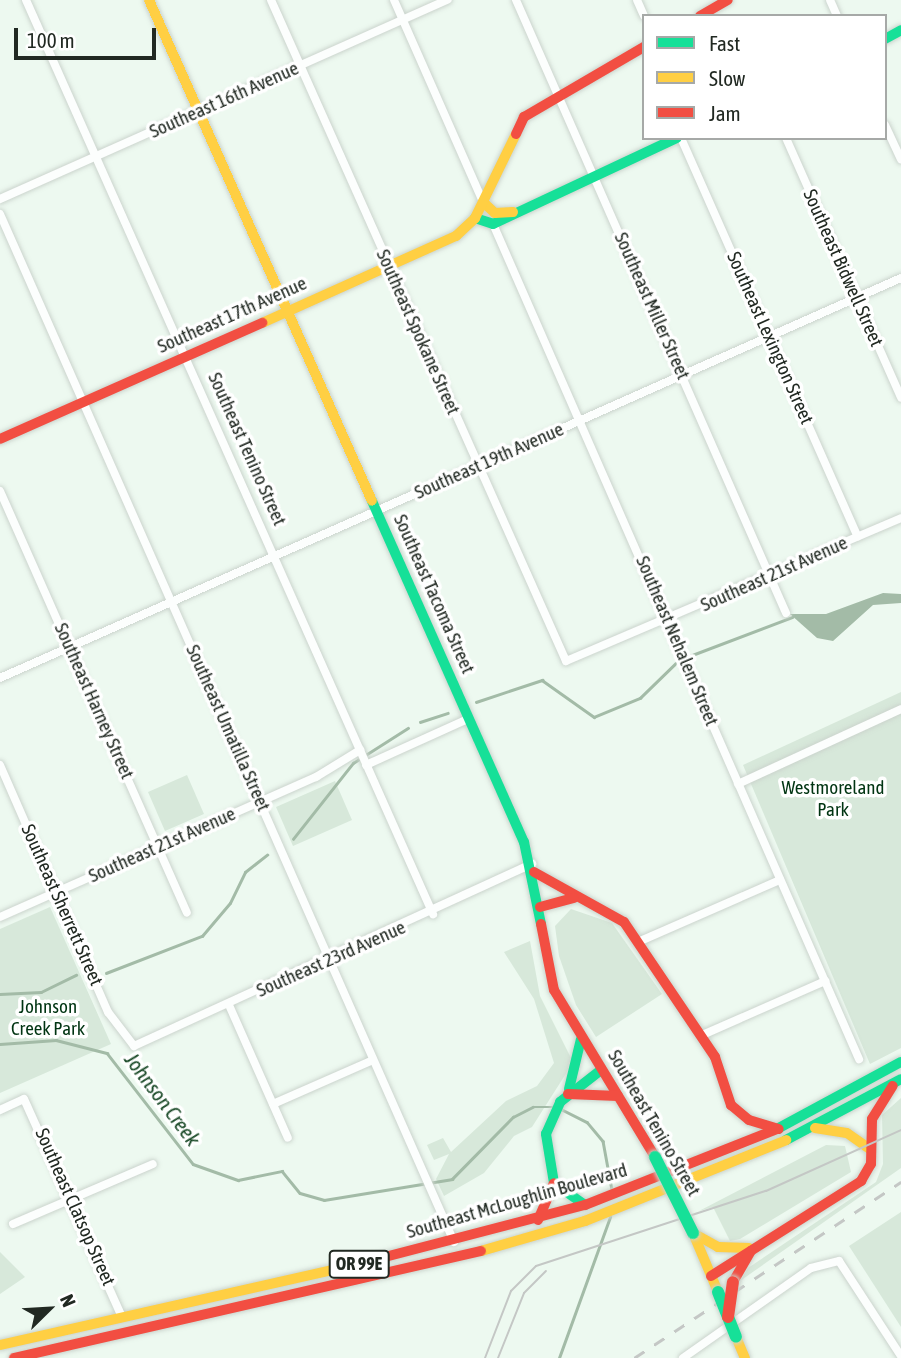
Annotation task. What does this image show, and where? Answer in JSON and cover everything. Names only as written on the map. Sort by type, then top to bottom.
[{"type":"main road","name":"Southeast Tacoma Street","points":[[149,0],[533,868],[540,907]]},
{"type":"main road","points":[[704,14],[728,0]]},
{"type":"main road","name":"Southeast 17th Avenue","points":[[0,439],[456,236],[475,218],[519,122],[558,95],[642,51]]},
{"type":"main road","points":[[475,218],[493,224],[513,212],[675,140]]},
{"type":"main road","points":[[483,202],[495,213],[513,212]]},
{"type":"main road","points":[[533,868],[574,898],[608,908],[638,942],[718,1062],[726,1095],[749,1120],[779,1129]]},
{"type":"main road","points":[[540,907],[574,898]]},
{"type":"main road","name":"Southeast Tenino Street","points":[[540,907],[549,974],[581,1039],[655,1157],[693,1233],[745,1358]]},
{"type":"main road","points":[[538,1220],[554,1183],[546,1134],[568,1094],[581,1039]]},
{"type":"main road","name":"Southeast McLoughlin Boulevard","points":[[0,1345],[454,1242],[538,1220],[624,1192],[779,1129],[901,1062]]},
{"type":"main road","points":[[568,1094],[601,1070]]},
{"type":"main road","points":[[711,1276],[861,1181],[870,1149],[875,1112],[898,1081]]},
{"type":"main road","name":"Southeast McLoughlin Boulevard","points":[[14,1358],[465,1255],[624,1209],[815,1128],[898,1081]]},
{"type":"main road","points":[[568,1094],[618,1096]]},
{"type":"main road","points":[[815,1128],[847,1133],[870,1149]]},
{"type":"main road","points":[[554,1183],[585,1205]]},
{"type":"main road","points":[[693,1233],[723,1249],[754,1247]]},
{"type":"main road","points":[[728,1317],[733,1282],[754,1247]]},
{"type":"street","name":"Southeast Tenino Street","points":[[26,0],[433,914]]},
{"type":"street","name":"Southeast Spokane Street","points":[[271,0],[478,466],[569,662]]},
{"type":"street","points":[[394,0],[483,202]]},
{"type":"street","name":"Southeast 16th Avenue","points":[[0,199],[449,0]]},
{"type":"street","name":"Southeast Miller Street","points":[[516,0],[786,613]]},
{"type":"street","points":[[887,129],[900,157]]},
{"type":"street","name":"Southeast Lexington Street","points":[[680,140],[858,537]]},
{"type":"street","name":"Southeast Bidwell Street","points":[[787,140],[901,398]]},
{"type":"street","name":"Southeast Umatilla Street","points":[[0,214],[454,1242]]},
{"type":"street","name":"Southeast Nehalem Street","points":[[493,224],[691,670],[859,1059]]},
{"type":"street","name":"Southeast 19th Avenue","points":[[0,678],[901,278]]},
{"type":"street","name":"Southeast Harney Street","points":[[0,491],[187,912]]},
{"type":"street","name":"Southeast 21st Avenue","points":[[569,662],[669,621],[901,518]]},
{"type":"street","points":[[738,784],[901,709]]},
{"type":"street","points":[[365,762],[468,719]]},
{"type":"street","name":"Southeast 21st Avenue","points":[[0,917],[261,802],[360,750]]},
{"type":"street","name":"Southeast Sherrett Street","points":[[0,765],[89,968],[127,1043]]},
{"type":"street","name":"Southeast 23rd Avenue","points":[[127,1043],[142,1045],[533,868]]},
{"type":"street","points":[[638,942],[780,880]]},
{"type":"street","points":[[700,1036],[825,981]]},
{"type":"street","points":[[229,1005],[288,1138]]},
{"type":"street","points":[[273,1104],[373,1060]]},
{"type":"street","name":"Southeast Clatsop Street","points":[[0,1110],[24,1099],[71,1198],[122,1317]]},
{"type":"street","points":[[13,1224],[153,1164]]},
{"type":"street","points":[[683,1358],[811,1268],[839,1262],[901,1356]]},
{"type":"green space","name":"Westmoreland Park","points":[[901,692],[901,1048],[870,1064],[743,765]]},
{"type":"green space","points":[[187,775],[204,814],[165,831],[148,792]]},
{"type":"green space","points":[[335,781],[352,820],[293,846],[276,807]]},
{"type":"green space","name":"Johnson Creek Park","points":[[50,907],[111,1044],[0,1093],[0,929]]},
{"type":"green space","points":[[571,909],[612,923],[662,994],[596,1037],[576,1005],[559,956],[555,926]]},
{"type":"green space","points":[[530,941],[540,996],[571,1058],[567,1072],[532,1127],[514,1136],[484,1173],[444,1196],[436,1179],[449,1154],[434,1160],[427,1145],[443,1138],[451,1152],[506,1101],[537,1086],[554,1063],[534,999],[504,952]]},
{"type":"green space","points":[[901,1098],[901,1168],[740,1281],[748,1268],[876,1182],[883,1164],[882,1115]]},
{"type":"green space","points":[[826,1145],[845,1146],[851,1172],[740,1239],[730,1241],[713,1207],[699,1211]]},
{"type":"green space","points":[[901,1212],[901,1327],[849,1246]]},
{"type":"green space","points":[[0,1252],[25,1277],[0,1294]]},
{"type":"shaded area","points":[[883,593],[901,594],[901,603],[873,605],[833,641],[817,638],[790,614],[826,614]]},
{"type":"waterway","points":[[476,702],[542,680],[594,717],[640,698],[679,660],[792,617]]},
{"type":"waterway","points":[[420,722],[448,713]]},
{"type":"waterway","points":[[293,839],[353,763],[408,728]]},
{"type":"waterway","points":[[106,973],[202,936],[230,903],[245,872],[267,855]]},
{"type":"waterway","points":[[0,994],[41,992],[76,975]]},
{"type":"waterway","name":"Johnson Creek","points":[[0,1044],[56,1040],[107,1053],[193,1164],[238,1180],[282,1171],[300,1193],[324,1200],[452,1179],[513,1117],[533,1107],[554,1107]]},
{"type":"waterway","name":"Johnson Creek","points":[[563,1110],[587,1122],[603,1141],[612,1190]]},
{"type":"waterway","name":"Johnson Creek","points":[[559,1358],[610,1217]]},
{"type":"tram line","points":[[485,1358],[511,1291],[536,1266],[766,1191],[901,1130]]},
{"type":"tram line","points":[[498,1358],[524,1293],[546,1271]]},
{"type":"railway","points":[[634,1358],[901,1182]]},
{"type":"traffic: fast","points":[[887,38],[901,30]]},
{"type":"traffic: fast","points":[[475,218],[493,224],[673,140]]},
{"type":"traffic: fast","points":[[372,501],[524,842],[541,924]]},
{"type":"traffic: fast","points":[[569,1089],[581,1039]]},
{"type":"traffic: fast","points":[[777,1129],[901,1062]]},
{"type":"traffic: fast","points":[[585,1205],[554,1183],[546,1134],[560,1102],[601,1070]]},
{"type":"traffic: fast","points":[[786,1140],[901,1079]]},
{"type":"traffic: fast","points":[[655,1157],[693,1233]]},
{"type":"traffic: fast","points":[[718,1292],[736,1337]]},
{"type":"traffic: slow","points":[[149,0],[372,501]]},
{"type":"traffic: slow","points":[[262,323],[456,236],[475,218],[516,134]]},
{"type":"traffic: slow","points":[[483,202],[495,213],[513,212]]},
{"type":"traffic: slow","points":[[815,1128],[847,1133],[870,1149]]},
{"type":"traffic: slow","points":[[481,1251],[585,1221],[786,1140]]},
{"type":"traffic: slow","points":[[693,1233],[718,1292]]},
{"type":"traffic: slow","points":[[693,1233],[718,1247],[749,1248]]},
{"type":"traffic: slow","points":[[0,1345],[358,1264]]},
{"type":"traffic: slow","points":[[736,1337],[745,1358]]},
{"type":"traffic: jam","points":[[704,14],[728,0]]},
{"type":"traffic: jam","points":[[516,134],[524,117],[642,48]]},
{"type":"traffic: jam","points":[[0,439],[262,323]]},
{"type":"traffic: jam","points":[[534,872],[624,922],[715,1057],[731,1105],[749,1120]]},
{"type":"traffic: jam","points":[[540,907],[574,898]]},
{"type":"traffic: jam","points":[[541,924],[554,990],[655,1157]]},
{"type":"traffic: jam","points":[[711,1276],[861,1181],[871,1164],[872,1119],[893,1086]]},
{"type":"traffic: jam","points":[[568,1094],[618,1096]]},
{"type":"traffic: jam","points":[[749,1120],[779,1129]]},
{"type":"traffic: jam","points":[[358,1264],[585,1205],[777,1129]]},
{"type":"traffic: jam","points":[[538,1220],[554,1183]]},
{"type":"traffic: jam","points":[[14,1358],[481,1251]]},
{"type":"traffic: jam","points":[[733,1282],[751,1251]]},
{"type":"traffic: jam","points":[[728,1317],[733,1282]]}]
